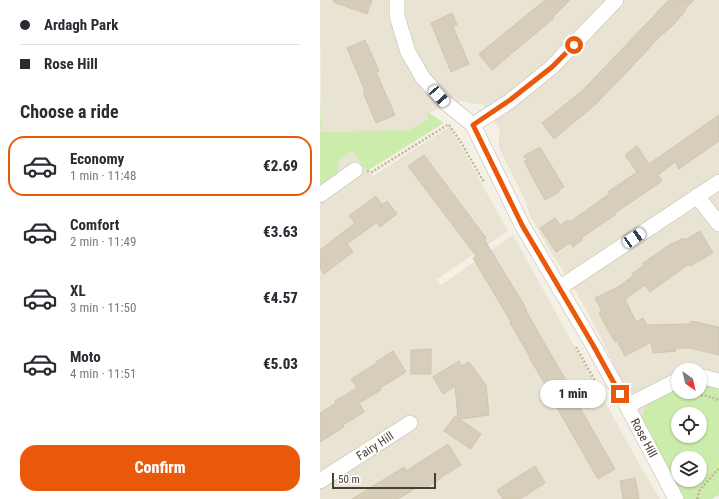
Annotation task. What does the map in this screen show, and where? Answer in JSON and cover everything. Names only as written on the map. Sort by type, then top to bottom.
[{"type":"street","points":[[397,0],[397,16],[408,52],[423,78],[447,104],[467,120],[510,100],[552,67],[616,0]]},
{"type":"street","name":"Rose Hill","points":[[467,120],[522,225],[593,345],[676,499]]},
{"type":"street","points":[[320,195],[355,170]]},
{"type":"street","points":[[559,288],[719,182]]},
{"type":"street","points":[[697,196],[719,224]]},
{"type":"street","points":[[707,378],[719,381]]},
{"type":"street","points":[[627,406],[671,384]]},
{"type":"street","name":"Fairy Hill","points":[[320,481],[410,423]]},
{"type":"path","points":[[355,170],[372,172],[467,120]]},
{"type":"path","points":[[707,396],[719,400]]},
{"type":"path","points":[[697,499],[698,491],[719,468]]},
{"type":"shaded area","points":[[320,0],[719,0],[719,385],[707,376],[707,363],[671,363],[671,392],[641,420],[583,304],[530,216],[526,202],[499,148],[500,131],[482,103],[475,104],[463,101],[429,112],[427,120],[409,130],[321,132]]},
{"type":"shaded area","points":[[449,127],[508,231],[436,280],[441,285],[513,235],[660,499],[320,499],[320,186],[337,161],[352,151],[367,171],[373,176]]},
{"type":"green space","points":[[320,90],[321,132],[409,130],[427,120],[428,112],[444,123],[367,171],[352,151],[338,161],[338,173],[320,186]]},
{"type":"green space","points":[[707,382],[719,385],[719,495],[712,499],[684,499],[677,487],[707,487],[707,451],[671,451],[671,475],[641,420],[646,406],[656,397],[671,390],[671,399],[707,399]]},
{"type":"building","points":[[334,0],[372,0],[367,14],[333,2]]},
{"type":"building","points":[[545,0],[570,0],[553,17],[554,18],[492,70],[479,54]]},
{"type":"building","points":[[669,0],[694,0],[674,24],[662,34],[596,104],[554,139],[542,123],[582,91]]},
{"type":"building","points":[[452,13],[457,25],[453,27],[469,64],[451,72],[431,23]]},
{"type":"building","points":[[365,40],[379,71],[376,72],[395,115],[376,123],[363,92],[365,91],[347,48]]},
{"type":"building","points":[[719,115],[719,141],[679,169],[675,162],[658,175],[662,181],[581,238],[582,240],[573,247],[570,243],[556,252],[540,228],[555,218],[560,225],[568,220],[570,222],[609,194],[608,192],[637,172],[625,155],[637,146],[649,164]]},
{"type":"building","points":[[540,147],[564,187],[558,190],[559,192],[545,200],[524,161],[527,160],[524,156]]},
{"type":"building","points":[[424,155],[486,238],[484,239],[527,310],[526,311],[565,379],[564,380],[615,469],[598,479],[548,392],[549,391],[510,323],[511,322],[473,258],[476,256],[408,166]]},
{"type":"building","points":[[376,196],[382,205],[387,201],[397,214],[380,227],[377,222],[347,244],[353,252],[324,274],[320,268],[320,250],[355,223],[349,216]]},
{"type":"building","points":[[700,231],[713,253],[690,266],[689,264],[650,292],[645,285],[625,299],[636,322],[643,318],[647,325],[691,324],[691,321],[719,327],[719,355],[690,348],[675,348],[676,351],[653,353],[651,342],[625,356],[617,341],[615,342],[604,323],[599,313],[602,311],[595,298],[618,287],[633,276],[632,274],[644,265],[643,263],[672,243],[684,238],[685,240]]},
{"type":"building","points":[[431,349],[431,374],[411,374],[411,350]]},
{"type":"building","points":[[393,351],[406,372],[380,388],[381,390],[359,403],[364,412],[320,442],[320,413],[336,403],[335,401],[357,388],[351,379]]},
{"type":"building","points":[[459,361],[462,366],[469,362],[486,385],[489,415],[460,419],[481,434],[471,449],[444,431],[455,416],[458,418],[455,386],[443,394],[433,377]]},
{"type":"building","points":[[448,444],[461,465],[424,489],[421,485],[398,499],[352,499],[404,467],[406,471]]},
{"type":"building","points":[[535,466],[545,483],[520,499],[503,499],[497,490]]},
{"type":"building","points":[[635,478],[639,499],[623,499],[620,481]]},
{"type":"route","points":[[574,45],[552,67],[510,100],[473,125],[522,225],[593,345],[620,394]]}]
